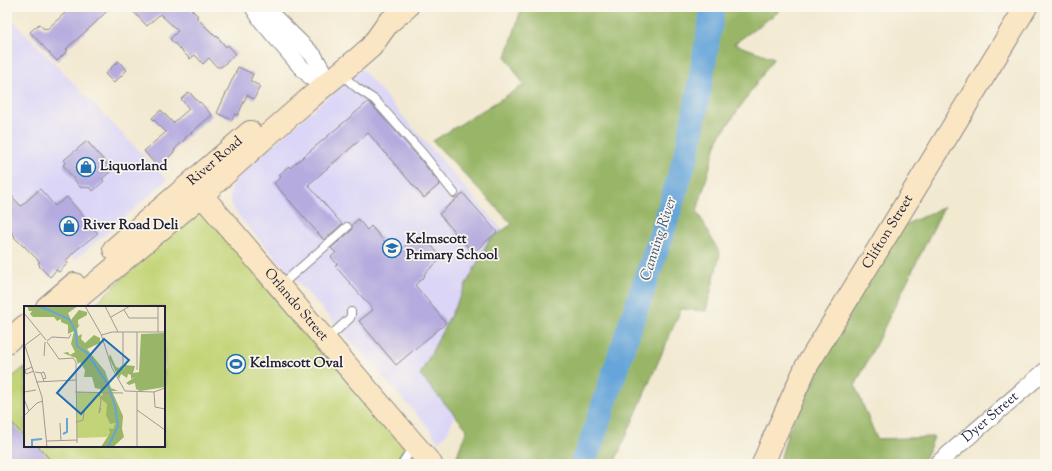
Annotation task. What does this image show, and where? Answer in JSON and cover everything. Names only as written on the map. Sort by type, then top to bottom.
[{"type":"main road","name":"River Road","points":[[68,306],[196,189],[325,76],[371,47],[388,23],[407,7]]},
{"type":"main road","name":"Clifton Street","points":[[763,464],[806,367],[1026,7]]},
{"type":"main road","name":"River Road","points":[[48,306],[196,189]]},
{"type":"main road","name":"Orlando Street","points":[[196,189],[431,464]]},
{"type":"main road","points":[[7,342],[24,327]]},
{"type":"main road","points":[[7,358],[24,344]]},
{"type":"street","points":[[253,7],[262,21],[325,76]]},
{"type":"street","points":[[262,7],[314,56],[325,76]]},
{"type":"street","name":"Dyer Street","points":[[937,464],[1045,371]]},
{"type":"lane","points":[[325,76],[345,79],[375,100],[424,155],[454,193]]},
{"type":"lane","points":[[279,286],[347,227]]},
{"type":"lane","points":[[326,340],[350,318],[350,312]]},
{"type":"lane","points":[[402,464],[414,444]]},
{"type":"shaded area","points":[[7,14],[167,180],[75,260],[7,189]]},
{"type":"shaded area","name":"Kelmscott Primary School","points":[[361,68],[505,233],[465,394],[447,433],[438,442],[428,427],[243,221],[232,206],[230,196],[233,183],[240,174]]},
{"type":"green space","points":[[522,7],[778,7],[778,12],[734,44],[774,58],[718,139],[697,211],[720,254],[706,311],[681,309],[614,464],[454,464],[467,429],[420,375],[489,240],[512,224],[433,141],[524,85],[506,57]]},
{"type":"green space","name":"Kelmscott Oval","points":[[199,206],[419,464],[7,464],[7,382],[24,368],[24,447],[165,447],[165,306],[93,306]]},
{"type":"green space","points":[[944,207],[855,386],[877,439],[934,437],[923,464],[779,464],[788,432],[887,233]]},
{"type":"building","points":[[70,7],[111,7],[66,49],[68,50],[57,61],[30,32],[39,24],[44,29],[47,29]]},
{"type":"building","points":[[129,7],[189,7],[198,16],[196,17],[216,37],[217,36],[226,47],[228,45],[236,54],[221,67],[217,67],[209,58],[203,64],[195,55],[190,59],[170,39],[178,31],[160,14],[147,26]]},
{"type":"building","points":[[118,61],[127,70],[114,83],[105,74]]},
{"type":"building","points":[[238,67],[253,74],[250,81],[260,86],[254,99],[247,95],[238,115],[235,114],[232,120],[217,113]]},
{"type":"building","points":[[189,92],[212,115],[185,138],[166,160],[168,163],[160,170],[144,151],[166,132],[152,118],[161,110],[173,123],[189,109],[181,99]]},
{"type":"building","points":[[368,102],[420,159],[440,184],[424,198],[368,133],[308,185],[342,224],[324,240],[274,183],[281,177],[279,175],[289,166],[290,168]]},
{"type":"building","name":"Liquorland","points":[[87,141],[112,170],[102,179],[104,181],[93,191],[91,188],[80,187],[63,165],[66,163],[64,160]]},
{"type":"building","points":[[40,189],[55,206],[67,197],[98,233],[75,251],[66,261],[68,263],[59,272],[56,270],[50,277],[39,266],[40,265],[38,263],[40,262],[14,237],[15,236],[7,228],[7,191],[21,206]]},
{"type":"building","points":[[463,193],[497,232],[473,253],[439,214]]},
{"type":"building","points":[[358,219],[367,230],[371,226],[395,254],[421,233],[442,258],[424,274],[425,276],[415,285],[446,323],[396,365],[359,321],[373,310],[335,266],[337,264],[331,257],[336,253],[331,248],[351,231],[352,225]]},
{"type":"building","points":[[7,417],[24,436],[24,447],[39,447],[54,464],[7,464]]},
{"type":"waterway","name":"Canning River","points":[[582,464],[590,446],[664,227],[687,152],[713,7]]},
{"type":"place","name":"Liquorland","points":[[86,167]]},
{"type":"place","name":"River Road Deli","points":[[69,226]]},
{"type":"place","name":"Kelmscott Primary School","points":[[392,248]]},
{"type":"place","name":"Kelmscott Oval","points":[[236,364]]}]
